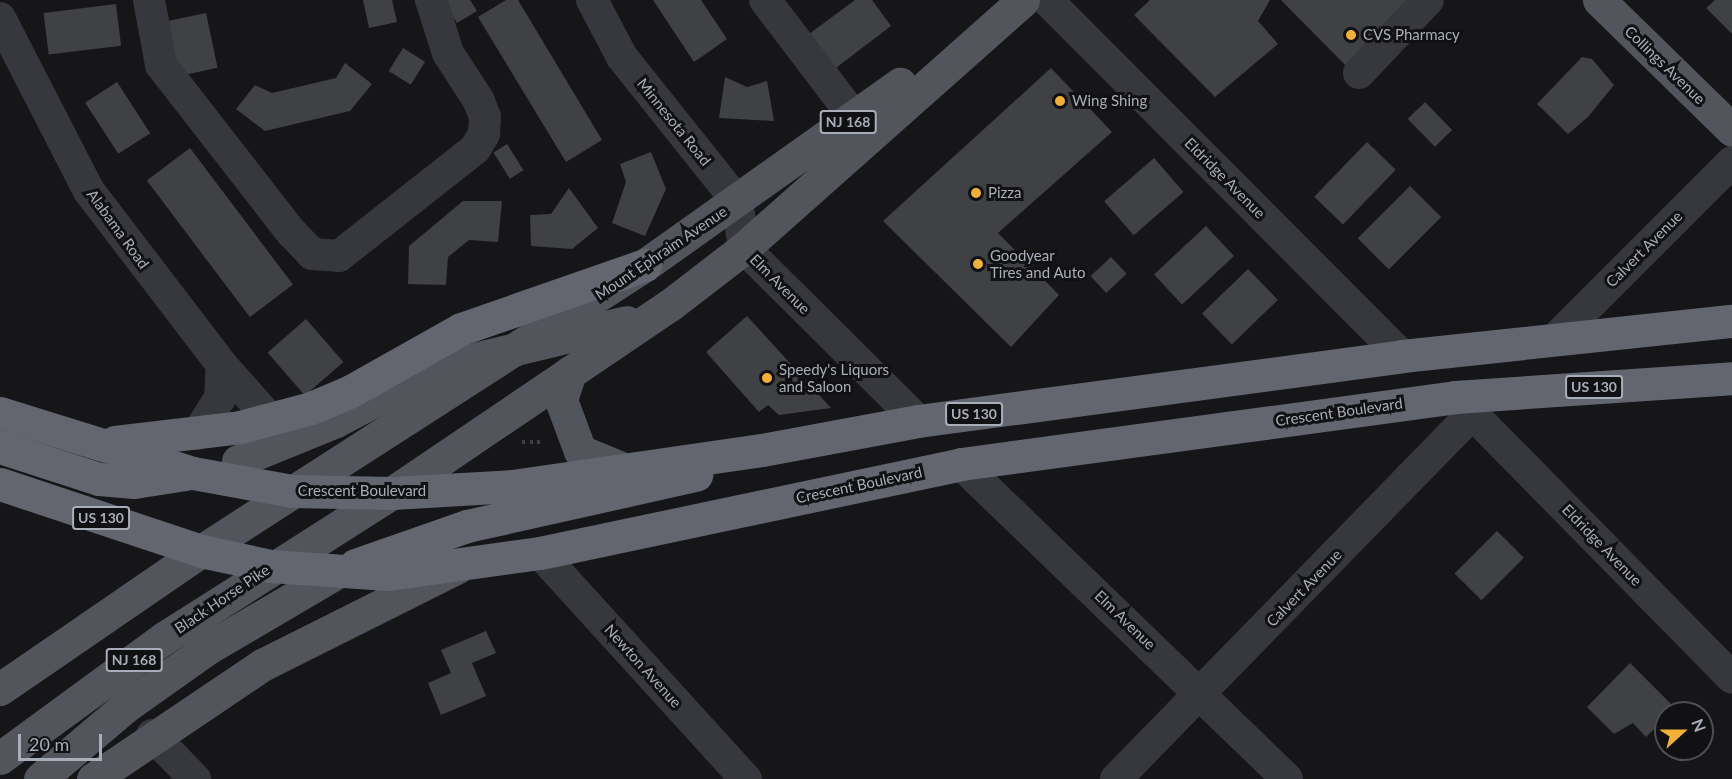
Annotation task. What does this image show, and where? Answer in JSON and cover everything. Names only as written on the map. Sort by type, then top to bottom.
[{"type":"highway","points":[[99,443],[197,434],[270,419],[351,391],[460,329],[645,265]]},
{"type":"highway","name":"Crescent Boulevard","points":[[0,413],[193,473],[292,491],[392,493],[512,486],[619,467],[762,450],[918,421],[1402,356],[1557,337],[1732,321]]},
{"type":"highway","name":"Crescent Boulevard","points":[[0,484],[201,551],[271,566],[333,573],[458,567],[540,553],[961,464],[1464,405],[1732,378]]},
{"type":"highway","points":[[0,447],[99,478],[134,482],[193,473],[238,460]]},
{"type":"highway","points":[[333,573],[467,526],[679,481],[762,450]]},
{"type":"main road","name":"Mount Ephraim Avenue","points":[[292,491],[510,354],[645,265],[1021,0]]},
{"type":"main road","name":"Mount Ephraim Avenue","points":[[392,493],[670,305],[744,248],[1021,0]]},
{"type":"main road","name":"Collings Avenue","points":[[1599,0],[1732,129]]},
{"type":"main road","points":[[238,460],[336,421],[437,368],[510,354],[603,331],[670,305]]},
{"type":"main road","points":[[570,372],[561,399],[580,451],[619,467]]},
{"type":"main road","points":[[238,460],[259,443],[270,419],[281,428],[297,430],[336,421]]},
{"type":"main road","name":"NJ 168","points":[[0,689],[292,491]]},
{"type":"main road","name":"Black Horse Pike","points":[[0,758],[271,566],[392,493]]},
{"type":"main road","points":[[93,779],[152,735],[262,665],[458,567]]},
{"type":"main road","points":[[40,779],[135,699],[208,648],[333,573]]},
{"type":"street","points":[[149,0],[161,65],[292,233],[312,254],[339,256],[475,149],[484,134],[485,117],[479,101],[445,46],[431,0]]},
{"type":"street","name":"Minnesota Road","points":[[592,0],[622,57],[737,201]]},
{"type":"street","points":[[765,0],[854,117]]},
{"type":"street","name":"Eldridge Avenue","points":[[1047,0],[1402,356]]},
{"type":"street","points":[[1359,73],[1428,0]]},
{"type":"street","name":"Alabama Road","points":[[0,18],[89,191],[222,365],[270,419]]},
{"type":"street","name":"Calvert Avenue","points":[[1557,337],[1732,162]]},
{"type":"street","points":[[737,201],[744,248]]},
{"type":"street","name":"Elm Avenue","points":[[744,248],[918,421]]},
{"type":"street","points":[[197,434],[220,398],[222,365]]},
{"type":"street","name":"Eldridge Avenue","points":[[1464,405],[1732,678]]},
{"type":"street","name":"Calvert Avenue","points":[[1116,779],[1201,694],[1464,405]]},
{"type":"street","name":"Elm Avenue","points":[[961,464],[1287,779]]},
{"type":"street","name":"Newton Avenue","points":[[540,553],[746,779]]},
{"type":"street","points":[[152,735],[195,779]]},
{"type":"path","points":[[517,443],[550,442]]},
{"type":"building","points":[[363,0],[392,0],[397,22],[369,28]]},
{"type":"building","points":[[447,0],[470,0],[477,11],[457,23],[443,3]]},
{"type":"building","points":[[506,0],[518,0],[602,140],[566,162],[478,17]]},
{"type":"building","points":[[653,0],[701,0],[727,39],[694,62]]},
{"type":"building","points":[[855,0],[872,0],[891,26],[828,74],[801,40]]},
{"type":"building","points":[[1150,0],[1270,0],[1258,21],[1278,44],[1215,97],[1134,15]]},
{"type":"building","name":"CVS Pharmacy","points":[[1281,0],[1421,0],[1350,70]]},
{"type":"building","points":[[1715,0],[1732,0],[1732,34],[1706,8]]},
{"type":"building","points":[[116,4],[121,46],[49,55],[44,13]]},
{"type":"building","points":[[206,13],[218,68],[174,77],[162,22]]},
{"type":"building","points":[[403,48],[425,62],[411,85],[389,71]]},
{"type":"building","points":[[1582,57],[1592,59],[1614,85],[1588,117],[1568,134],[1537,104]]},
{"type":"building","points":[[345,63],[372,84],[350,111],[265,131],[236,109],[255,85],[272,93],[336,78]]},
{"type":"building","points":[[1051,68],[1112,132],[998,233],[1059,295],[1011,347],[883,221]]},
{"type":"building","points":[[725,77],[747,87],[767,81],[774,121],[719,118]]},
{"type":"building","points":[[117,82],[150,133],[118,154],[85,103]]},
{"type":"building","points":[[1425,102],[1452,130],[1435,147],[1408,119]]},
{"type":"building","points":[[1367,142],[1396,170],[1343,224],[1314,197]]},
{"type":"building","points":[[507,144],[523,170],[510,179],[493,152]]},
{"type":"building","points":[[190,148],[293,285],[250,317],[147,180]]},
{"type":"building","points":[[651,152],[666,189],[645,236],[612,223],[626,182],[620,164]]},
{"type":"building","points":[[1154,158],[1184,192],[1134,235],[1104,201]]},
{"type":"building","points":[[1410,186],[1441,217],[1389,269],[1358,238]]},
{"type":"building","points":[[569,188],[598,228],[572,249],[531,246],[530,215],[551,214]]},
{"type":"building","points":[[463,201],[502,201],[498,242],[469,240],[448,257],[446,285],[408,284],[409,246]]},
{"type":"building","points":[[1206,226],[1234,256],[1182,304],[1154,274]]},
{"type":"building","points":[[1111,257],[1127,274],[1106,293],[1091,276]]},
{"type":"building","points":[[1248,269],[1278,300],[1232,344],[1202,313]]},
{"type":"building","name":"Speedy's Liquors and Saloon","points":[[747,316],[831,408],[779,415],[768,405],[759,412],[706,352]]},
{"type":"building","points":[[306,319],[343,362],[305,395],[268,352]]},
{"type":"building","points":[[1497,531],[1524,558],[1481,600],[1455,573]]},
{"type":"building","points":[[486,631],[496,653],[472,663],[486,696],[441,715],[428,683],[451,673],[441,650]]},
{"type":"building","points":[[1630,663],[1668,701],[1654,701],[1654,729],[1646,737],[1633,723],[1614,734],[1587,707]]},
{"type":"place","name":"CVS Pharmacy","points":[[1351,35]]},
{"type":"place","name":"Wing Shing","points":[[1060,101]]},
{"type":"place","name":"Pizza","points":[[976,193]]},
{"type":"place","name":"Goodyear Tires and Auto","points":[[978,264]]},
{"type":"place","name":"Speedy's Liquors and Saloon","points":[[767,378]]}]
